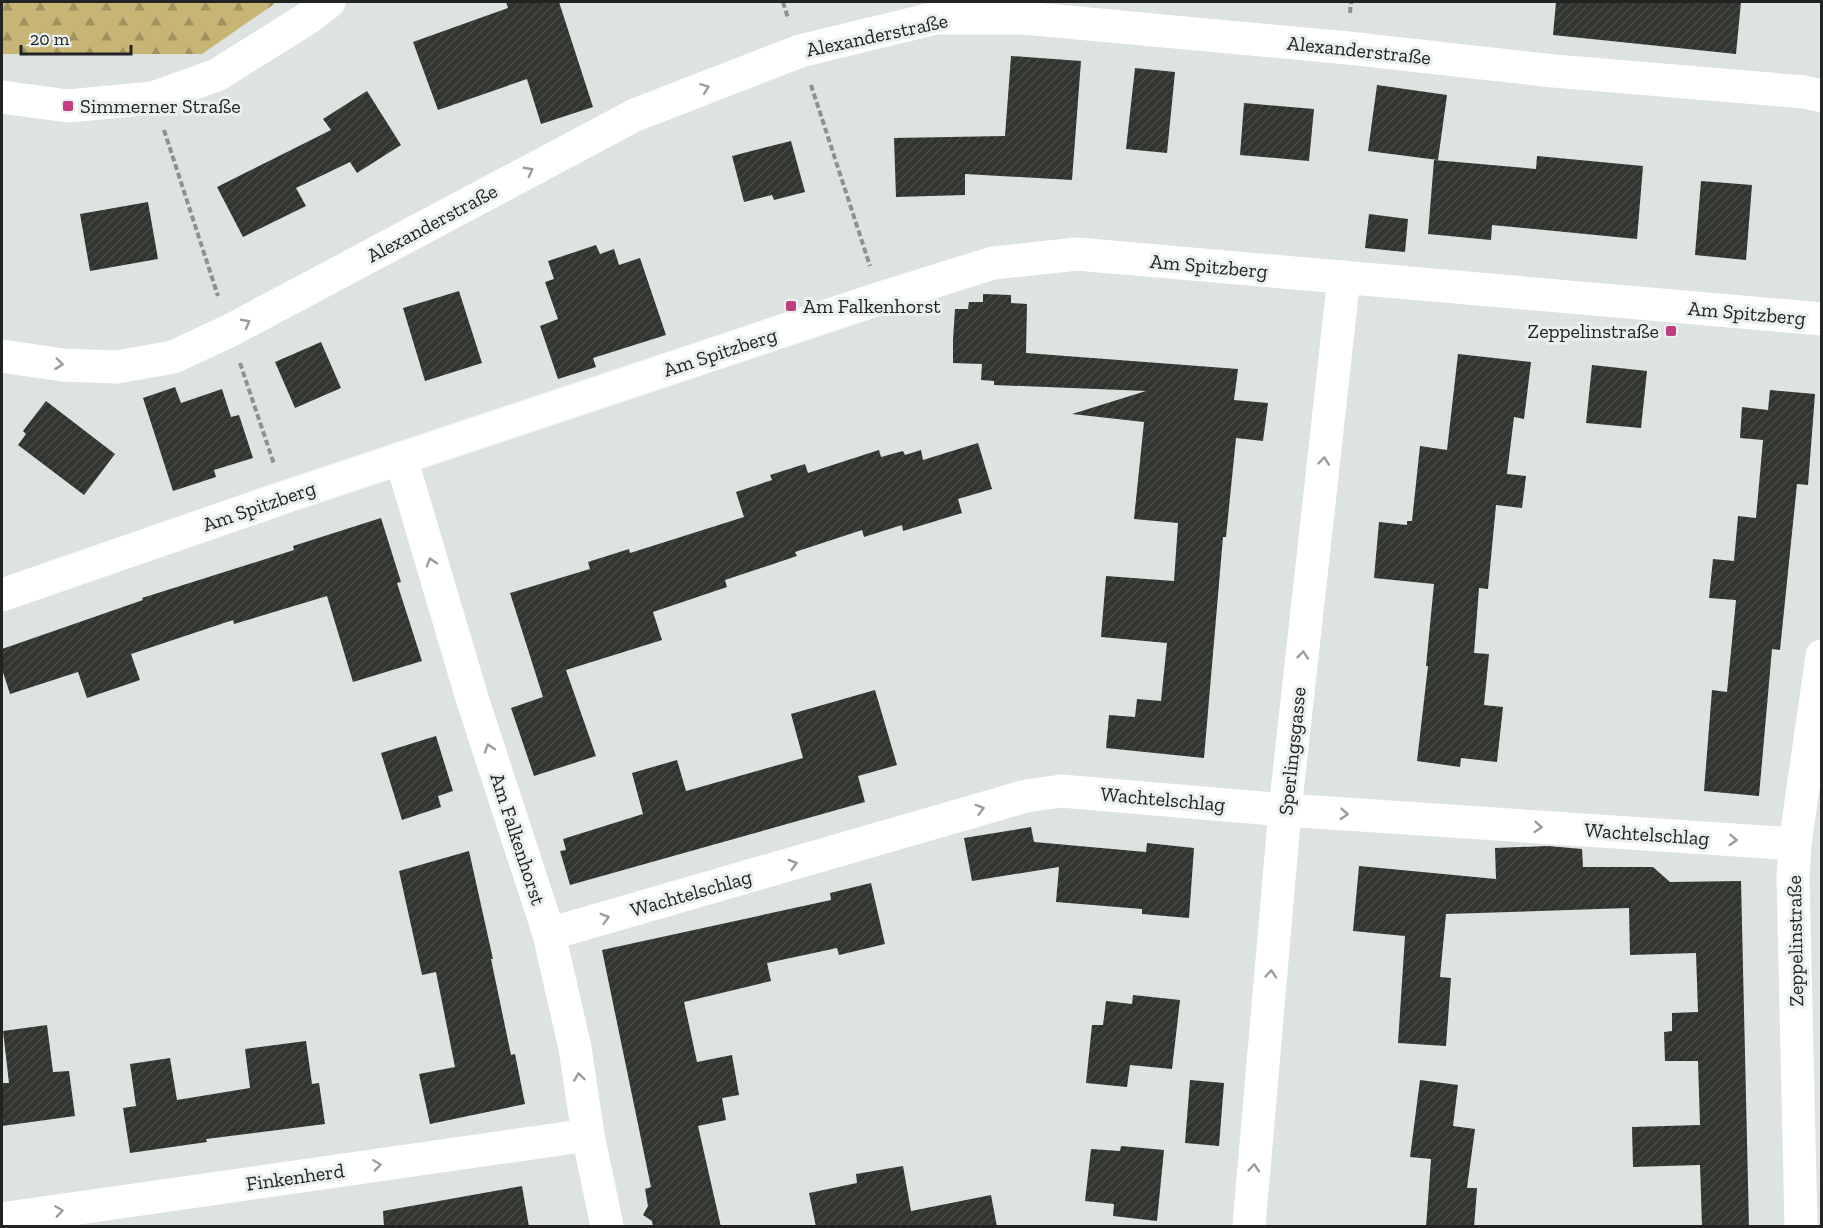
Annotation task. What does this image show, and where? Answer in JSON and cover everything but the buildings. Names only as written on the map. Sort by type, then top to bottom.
[{"type":"street","points":[[2,97],[69,106],[153,98],[217,75],[308,18],[329,2]]},
{"type":"street","name":"Alexanderstraße","points":[[2,356],[63,365],[117,367],[173,357],[229,331],[635,115],[800,51],[936,18],[1024,18],[1348,48],[1554,71],[1805,92],[1821,96]]},
{"type":"street","name":"Am Spitzberg","points":[[2,595],[400,458],[993,263],[1077,255],[1821,320]]},
{"type":"street","name":"Sperlingsgasse","points":[[1249,1227],[1285,810],[1344,277]]},
{"type":"street","name":"Am Falkenhorst","points":[[400,458],[472,698],[549,934],[575,1048],[588,1135],[607,1227]]},
{"type":"street","name":"Zeppelinstraße","points":[[1801,1227],[1793,876],[1795,844],[1821,656]]},
{"type":"street","name":"Wachtelschlag","points":[[549,934],[1026,796],[1061,791],[1285,810],[1795,844]]},
{"type":"street","name":"Finkenherd","points":[[2,1219],[588,1135]]},
{"type":"path","points":[[800,51],[881,298]]},
{"type":"green space","points":[[2,2],[277,2],[202,54],[2,54]]},
{"type":"place","name":"Simmerner Straße","points":[[68,106]]},
{"type":"place","name":"Am Falkenhorst","points":[[791,306]]},
{"type":"place","name":"Zeppelinstraße","points":[[1671,331]]}]
